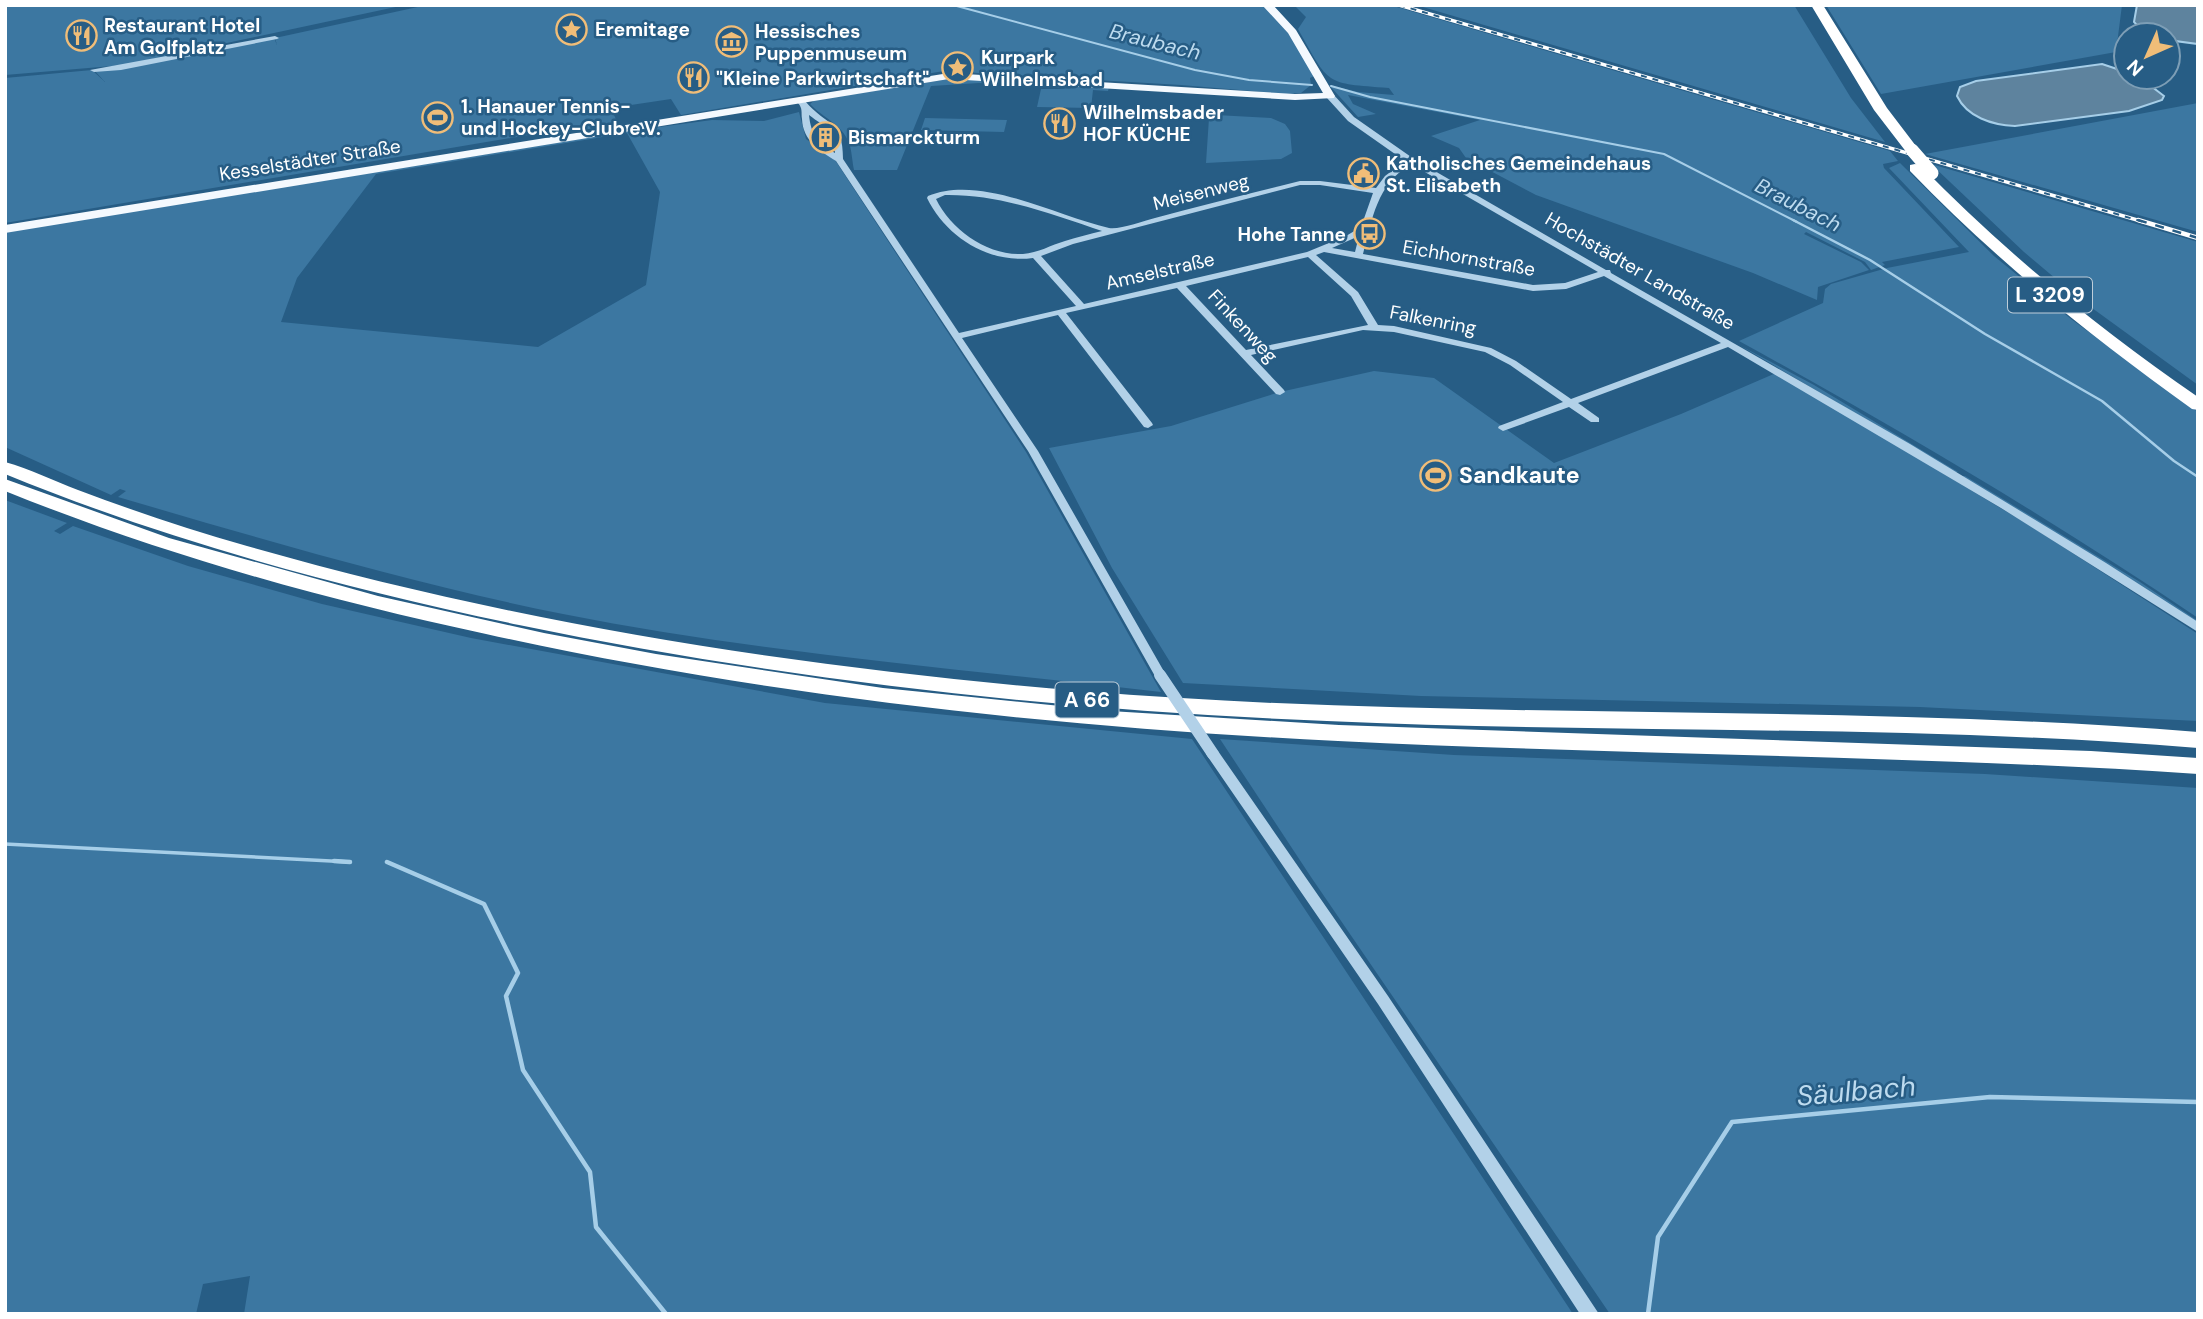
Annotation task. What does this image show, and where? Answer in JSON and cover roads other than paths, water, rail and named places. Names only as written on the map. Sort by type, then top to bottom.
[{"type":"highway","name":"L 3209","points":[[1806,5],[1858,92],[1896,145],[1981,236],[2042,288],[2198,405]]},
{"type":"highway","name":"L 3209","points":[[1817,5],[1871,94],[1932,173],[1994,235],[2054,287],[2198,394]]},
{"type":"highway","name":"A 66","points":[[5,467],[153,523],[386,590],[664,647],[859,677],[1030,695],[1218,710],[1469,719],[1950,726],[2198,740]]},
{"type":"highway","name":"A 66","points":[[5,484],[135,533],[278,577],[373,602],[647,660],[842,691],[1021,711],[1235,727],[1444,738],[1962,751],[2198,766]]},
{"type":"main road","points":[[1267,5],[1292,32],[1330,96]]},
{"type":"main road","name":"Kesselstädter Straße","points":[[5,229],[802,104],[960,76],[1295,97],[1330,96]]},
{"type":"street","points":[[94,70],[121,68],[275,38]]},
{"type":"street","name":"Hochstädter Landstraße","points":[[1330,96],[1351,119],[1411,161],[1832,402],[2065,542],[2198,628]]},
{"type":"street","points":[[802,104],[809,138],[839,159],[957,336],[1033,451],[1160,675],[1383,1000],[1590,1314]]},
{"type":"street","points":[[802,104],[837,131],[840,143],[839,159]]},
{"type":"street","points":[[1358,256],[1378,191],[1389,174],[1411,161]]},
{"type":"street","name":"Meisenweg","points":[[1110,231],[989,196],[950,191],[931,198],[942,216],[961,235],[1008,256],[1035,254],[1110,231],[1300,183],[1378,191]]},
{"type":"street","name":"Amselstraße","points":[[957,336],[1310,254],[1366,228]]},
{"type":"street","name":"Eichhornstraße","points":[[1324,249],[1533,288],[1566,286],[1607,272]]},
{"type":"street","points":[[1035,254],[1082,307]]},
{"type":"street","points":[[1310,254],[1355,294],[1374,326]]},
{"type":"street","name":"Finkenweg","points":[[1180,285],[1280,392]]},
{"type":"street","points":[[1060,312],[1148,425]]},
{"type":"street","name":"Falkenring","points":[[1246,354],[1346,329],[1374,326],[1448,339],[1488,350],[1513,363],[1595,420]]},
{"type":"street","points":[[1503,428],[1730,343]]},
{"type":"waterway","name":"Braubach","points":[[953,5],[1195,70],[1249,80],[1312,85]]},
{"type":"waterway","name":"Braubach","points":[[1331,86],[1370,97],[1664,154],[1797,222]]},
{"type":"waterway","name":"Braubach","points":[[1793,220],[1870,260],[1985,334],[2102,401],[2174,461],[2198,477]]},
{"type":"waterway","points":[[5,844],[350,862],[334,861]]},
{"type":"waterway","points":[[387,862],[484,904],[518,973],[506,996],[523,1070],[590,1172],[596,1227],[666,1314]]},
{"type":"waterway","name":"Säulbach","points":[[1648,1314],[1658,1237],[1732,1122],[1990,1097],[2198,1102]]},
{"type":"railway","points":[[1399,5],[2144,222]]},
{"type":"railway","points":[[2138,220],[2198,238]]},
{"type":"place","name":"Eremitage","points":[[572,29]]},
{"type":"place","name":"Restaurant Hotel Am Golfplatz","points":[[81,36]]},
{"type":"place","name":"Hessisches Puppenmuseum","points":[[732,42]]},
{"type":"place","name":"Kurpark Wilhelmsbad","points":[[958,68]]},
{"type":"place","name":"\"Kleine Parkwirtschaft\"","points":[[693,78]]},
{"type":"place","name":"1. Hanauer Tennis- und Hockey-Club e.V.","points":[[438,117]]},
{"type":"place","name":"Wilhelmsbader HOF KÜCHE","points":[[1060,123]]},
{"type":"place","name":"Bismarckturm","points":[[825,137]]},
{"type":"place","name":"Katholisches Gemeindehaus St. Elisabeth","points":[[1363,174]]},
{"type":"place","name":"Hohe Tanne","points":[[1369,234]]},
{"type":"place","name":"Sandkaute","points":[[1436,475]]}]
